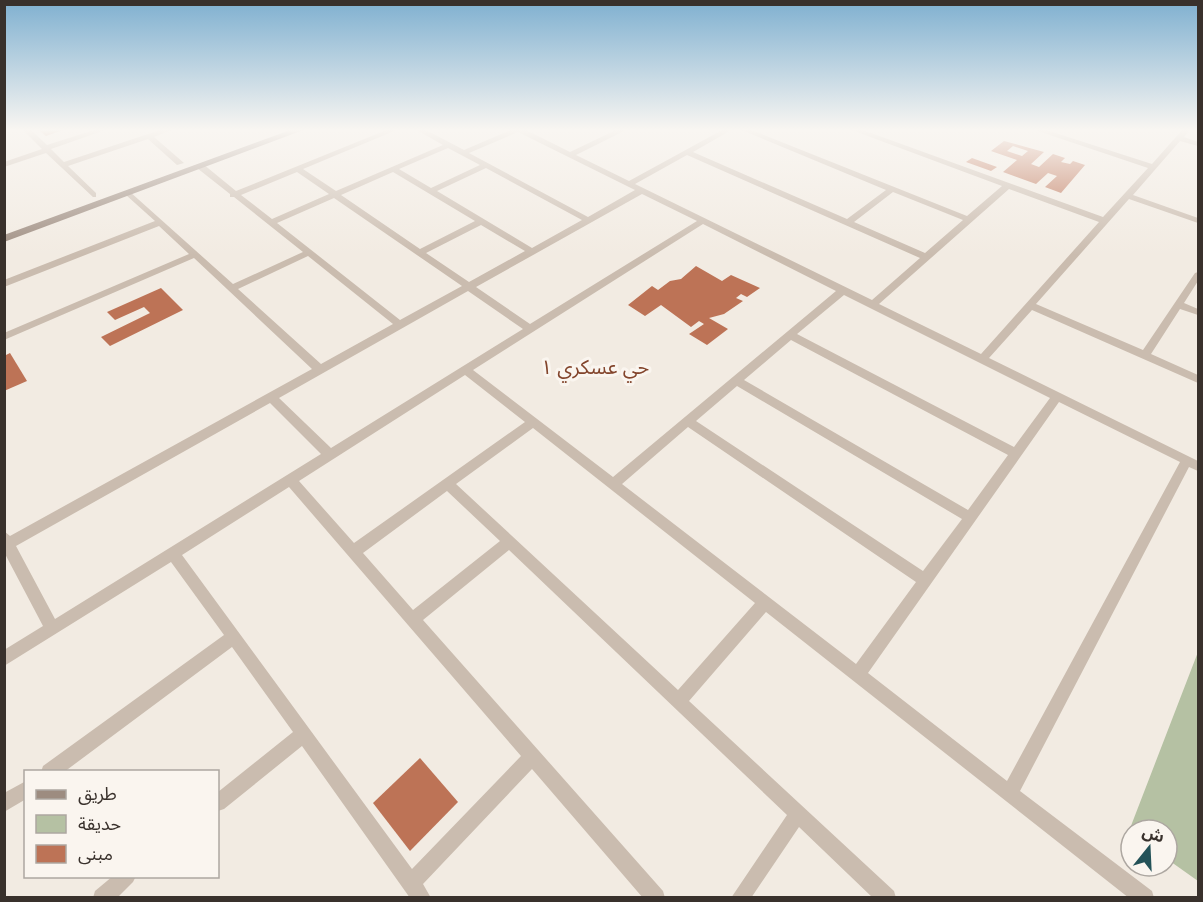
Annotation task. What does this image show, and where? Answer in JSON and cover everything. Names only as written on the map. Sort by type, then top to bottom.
[{"type":"main road","points":[[4,229],[160,171]]},
{"type":"main road","points":[[4,239],[187,171]]},
{"type":"street","points":[[69,171],[93,195]]},
{"type":"street","points":[[206,171],[233,195],[400,325]]},
{"type":"street","points":[[233,195],[293,171]]},
{"type":"street","points":[[301,171],[530,329]]},
{"type":"street","points":[[270,223],[388,171]]},
{"type":"street","points":[[397,171],[532,252]]},
{"type":"street","points":[[431,191],[473,171]]},
{"type":"street","points":[[497,171],[588,220]]},
{"type":"street","points":[[603,171],[1193,463],[1010,793]]},
{"type":"street","points":[[629,184],[652,171]]},
{"type":"street","points":[[731,171],[926,257]]},
{"type":"street","points":[[848,171],[969,219]]},
{"type":"street","points":[[967,171],[1105,221]]},
{"type":"street","points":[[982,359],[1149,171]]},
{"type":"street","points":[[873,304],[1007,186]]},
{"type":"street","points":[[847,222],[892,189]]},
{"type":"street","points":[[52,629],[6,542],[272,398],[642,190]]},
{"type":"street","points":[[129,193],[320,370]]},
{"type":"street","points":[[1127,196],[1198,221]]},
{"type":"street","points":[[419,253],[481,221]]},
{"type":"street","points":[[4,659],[703,221]]},
{"type":"street","points":[[4,284],[161,222]]},
{"type":"street","points":[[232,288],[308,253]]},
{"type":"street","points":[[4,337],[196,255]]},
{"type":"street","points":[[1145,355],[1198,275]]},
{"type":"street","points":[[612,485],[843,290]]},
{"type":"street","points":[[1179,304],[1198,312]]},
{"type":"street","points":[[1030,305],[1198,379]]},
{"type":"street","points":[[790,335],[1016,453]]},
{"type":"street","points":[[466,370],[1145,897]]},
{"type":"street","points":[[736,380],[970,517]]},
{"type":"street","points":[[858,674],[1057,396]]},
{"type":"street","points":[[272,398],[329,454]]},
{"type":"street","points":[[687,421],[925,580]]},
{"type":"street","points":[[353,552],[533,422]]},
{"type":"street","points":[[290,479],[656,897]]},
{"type":"street","points":[[448,484],[887,897]]},
{"type":"street","points":[[412,620],[509,542]]},
{"type":"street","points":[[173,553],[417,890],[532,758]]},
{"type":"street","points":[[679,701],[765,603]]},
{"type":"street","points":[[50,770],[233,637]]},
{"type":"street","points":[[219,802],[304,734]]},
{"type":"street","points":[[4,804],[24,790]]},
{"type":"street","points":[[740,897],[798,814]]},
{"type":"street","points":[[102,897],[125,878]]},
{"type":"green space","points":[[1198,652],[1198,881],[1179,868],[1179,818],[1134,818]]},
{"type":"building","points":[[1080,171],[1061,193],[1045,187],[1057,176],[1048,173],[1036,184],[1003,172]]},
{"type":"building","points":[[696,266],[722,281],[731,275],[760,288],[747,297],[741,294],[736,298],[743,301],[724,314],[709,318],[728,329],[707,345],[689,334],[704,324],[699,321],[691,327],[661,305],[645,316],[628,305],[652,286],[658,290],[670,281],[681,279]]},
{"type":"building","points":[[161,288],[183,310],[110,346],[101,337],[150,313],[144,307],[115,320],[107,312]]},
{"type":"building","points":[[10,353],[27,381],[4,391],[4,356]]},
{"type":"building","points":[[420,758],[458,802],[410,851],[373,803]]},
{"type":"district","name":"حي عسكري ١","points":[[595,367]]}]
